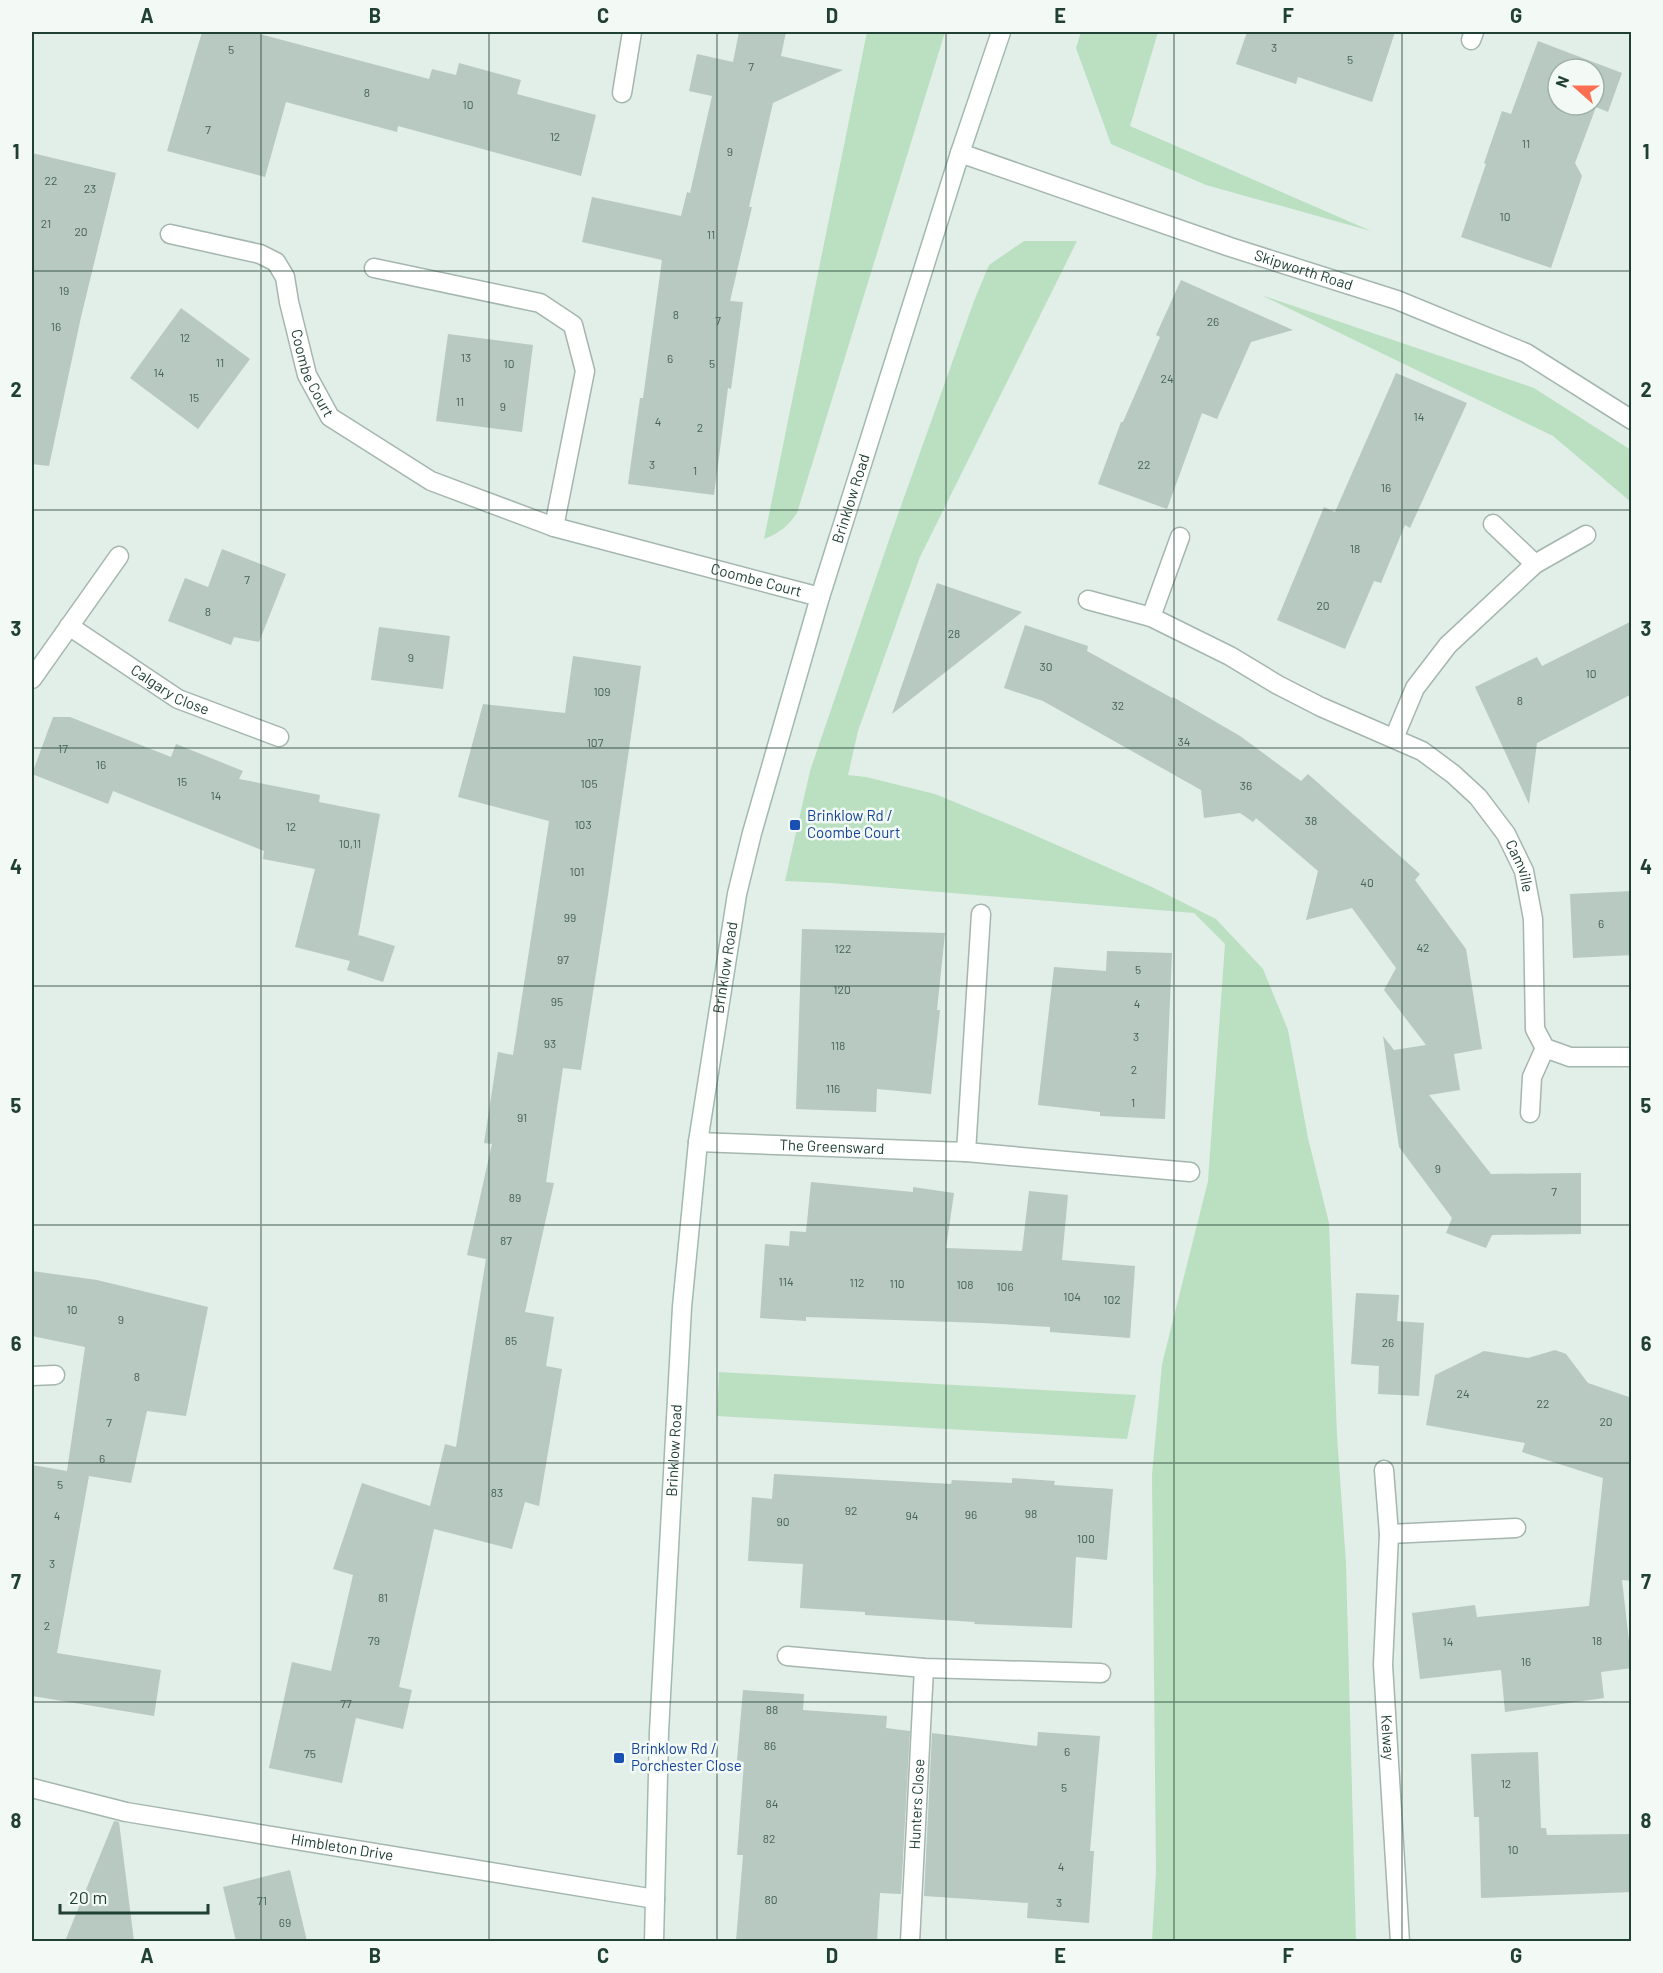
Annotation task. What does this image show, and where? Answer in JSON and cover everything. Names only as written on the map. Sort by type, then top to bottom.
[{"type":"street","points":[[622,93],[632,32]]},
{"type":"street","name":"Brinklow Road","points":[[654,1941],[659,1732],[682,1307],[698,1142],[737,894],[752,833],[820,597],[1000,32]]},
{"type":"street","name":"Skipworth Road","points":[[960,153],[1230,247],[1397,300],[1526,353],[1632,420]]},
{"type":"street","name":"Coombe Court","points":[[170,234],[261,254],[276,262],[285,277],[307,375],[330,417],[431,482],[554,527],[820,597]]},
{"type":"street","points":[[374,268],[540,303],[573,325],[585,371],[554,527]]},
{"type":"street","points":[[1494,524],[1535,564]]},
{"type":"street","points":[[1394,738],[1415,688],[1448,645],[1535,564],[1586,535]]},
{"type":"street","points":[[1151,617],[1180,537]]},
{"type":"street","points":[[32,679],[119,556]]},
{"type":"street","name":"Camville","points":[[1088,600],[1151,617],[1230,656],[1321,708],[1422,751],[1453,774],[1478,797],[1506,834],[1524,871],[1533,919],[1535,1029],[1545,1048]]},
{"type":"street","name":"Calgary Close","points":[[69,626],[178,699],[279,737]]},
{"type":"street","points":[[966,1152],[981,914]]},
{"type":"street","points":[[1530,1113],[1532,1077],[1545,1048],[1570,1057],[1632,1057]]},
{"type":"street","name":"The Greensward","points":[[698,1142],[966,1152],[1190,1172]]},
{"type":"street","points":[[32,1376],[55,1375]]},
{"type":"street","name":"Kelway","points":[[1384,1470],[1389,1534],[1383,1665],[1400,1941]]},
{"type":"street","points":[[1389,1534],[1516,1528]]},
{"type":"street","points":[[787,1656],[924,1668],[1101,1673]]},
{"type":"street","name":"Hunters Close","points":[[910,1941],[924,1668]]},
{"type":"street","name":"Himbleton Drive","points":[[32,1788],[126,1812],[655,1899]]},
{"type":"green space","points":[[867,32],[945,32],[797,513],[783,529],[764,539]]},
{"type":"green space","points":[[1081,32],[1158,32],[1130,126],[1371,231],[1206,185],[1111,144],[1076,48]]},
{"type":"green space","points":[[1024,241],[1077,241],[920,557],[858,731],[848,775],[866,777],[935,794],[1152,887],[1216,919],[1263,969],[1288,1030],[1308,1138],[1329,1223],[1337,1435],[1346,1563],[1356,1941],[1152,1941],[1156,1872],[1152,1475],[1162,1364],[1208,1181],[1225,944],[1194,913],[785,881],[810,771],[974,301],[989,265]]},
{"type":"green space","points":[[1261,295],[1534,388],[1631,450],[1631,502],[1553,436]]},
{"type":"green space","points":[[719,1372],[1136,1395],[1127,1439],[717,1416]]},
{"type":"building","points":[[202,32],[252,32],[429,79],[432,69],[456,75],[459,63],[521,80],[517,94],[596,115],[581,176],[398,126],[397,132],[286,102],[265,177],[167,151]]},
{"type":"building","points":[[739,32],[786,32],[781,56],[843,70],[773,103],[730,301],[743,302],[731,389],[728,388],[714,495],[628,484],[640,398],[643,398],[662,260],[582,242],[592,197],[681,216],[687,192],[690,193],[712,96],[689,91],[697,54],[733,62]]},
{"type":"building","points":[[1247,32],[1395,32],[1372,102],[1298,77],[1296,84],[1236,64]]},
{"type":"building","points":[[1538,41],[1580,57],[1546,57],[1546,117],[1592,117],[1575,163],[1582,176],[1551,268],[1461,237],[1502,111],[1511,114]]},
{"type":"building","points":[[1606,67],[1622,73],[1608,112],[1606,111]]},
{"type":"building","points":[[32,153],[116,173],[81,317],[49,466],[32,464]]},
{"type":"building","points":[[1181,280],[1293,330],[1251,342],[1217,419],[1202,413],[1167,509],[1098,484],[1121,422],[1123,422],[1160,337],[1156,335]]},
{"type":"building","points":[[181,308],[250,359],[198,429],[130,378]]},
{"type":"building","points":[[448,334],[533,345],[522,432],[436,421]]},
{"type":"building","points":[[1396,373],[1467,403],[1410,528],[1405,525],[1381,583],[1374,581],[1345,649],[1277,620],[1324,507],[1335,512]]},
{"type":"building","points":[[222,549],[286,574],[259,642],[234,637],[231,645],[168,621],[185,578],[208,587]]},
{"type":"building","points":[[937,583],[1022,612],[892,714]]},
{"type":"building","points":[[1632,621],[1632,694],[1537,743],[1529,804],[1475,687],[1537,657],[1542,666]]},
{"type":"building","points":[[1025,625],[1088,646],[1087,651],[1240,736],[1301,781],[1308,774],[1420,874],[1415,880],[1466,949],[1482,1049],[1454,1054],[1460,1090],[1429,1095],[1491,1174],[1581,1173],[1581,1234],[1492,1235],[1486,1248],[1446,1233],[1452,1218],[1399,1147],[1383,1036],[1394,1050],[1426,1045],[1384,990],[1396,968],[1352,908],[1306,920],[1318,871],[1256,818],[1253,822],[1240,813],[1204,818],[1201,790],[1043,701],[1004,688]]},
{"type":"building","points":[[379,627],[450,636],[443,689],[371,680]]},
{"type":"building","points":[[573,656],[641,666],[581,1070],[563,1068],[546,1182],[554,1183],[525,1312],[554,1317],[546,1366],[562,1369],[539,1506],[525,1502],[512,1549],[434,1529],[399,1687],[412,1690],[403,1729],[356,1718],[342,1783],[269,1768],[292,1662],[331,1671],[353,1575],[333,1569],[362,1483],[430,1506],[445,1444],[456,1447],[486,1259],[467,1255],[492,1144],[484,1143],[498,1052],[513,1055],[549,821],[458,797],[483,704],[565,713]]},
{"type":"building","points":[[53,717],[70,717],[171,757],[176,744],[243,771],[239,779],[320,795],[319,802],[380,814],[358,937],[359,935],[395,946],[383,982],[347,970],[350,961],[295,947],[315,869],[263,859],[264,851],[113,791],[108,804],[32,774]]},
{"type":"building","points":[[1632,891],[1632,955],[1573,958],[1570,894]]},
{"type":"building","points":[[802,929],[945,933],[931,1094],[877,1089],[876,1112],[796,1109]]},
{"type":"building","points":[[1107,951],[1172,953],[1165,1119],[1100,1116],[1100,1112],[1038,1105],[1054,967],[1106,971]]},
{"type":"building","points":[[811,1182],[913,1192],[913,1187],[954,1193],[946,1248],[1022,1251],[1029,1191],[1068,1195],[1062,1260],[1135,1266],[1130,1338],[1050,1332],[1050,1327],[983,1323],[806,1317],[806,1321],[760,1318],[765,1244],[789,1246],[790,1231],[806,1232]]},
{"type":"building","points":[[32,1271],[97,1280],[208,1307],[186,1416],[147,1411],[131,1483],[89,1476],[57,1653],[161,1670],[154,1716],[32,1696],[32,1465],[67,1471],[85,1347],[32,1336]]},
{"type":"building","points":[[1356,1293],[1399,1295],[1397,1321],[1424,1323],[1419,1396],[1378,1394],[1379,1366],[1351,1364]]},
{"type":"building","points":[[1555,1350],[1566,1354],[1588,1383],[1632,1398],[1632,1581],[1622,1580],[1632,1668],[1601,1672],[1604,1698],[1505,1712],[1501,1670],[1420,1679],[1412,1613],[1475,1605],[1477,1617],[1589,1606],[1603,1478],[1522,1452],[1525,1443],[1426,1425],[1435,1375],[1484,1351],[1528,1358]]},
{"type":"building","points":[[774,1474],[951,1484],[952,1480],[1012,1483],[1012,1478],[1055,1481],[1054,1485],[1113,1489],[1107,1560],[1076,1557],[1072,1628],[974,1624],[975,1622],[800,1608],[803,1564],[748,1561],[752,1497],[772,1499]]},
{"type":"building","points":[[743,1690],[804,1694],[803,1710],[887,1716],[886,1728],[910,1731],[901,1894],[880,1893],[877,1941],[798,1939],[798,1941],[736,1941],[743,1855],[737,1855],[744,1762],[737,1761]]},
{"type":"building","points":[[1038,1732],[1100,1736],[1090,1851],[1094,1851],[1089,1923],[1027,1918],[1028,1903],[924,1896],[932,1733],[1037,1746]]},
{"type":"building","points":[[1538,1752],[1541,1828],[1546,1828],[1547,1835],[1632,1834],[1632,1892],[1481,1898],[1479,1817],[1474,1817],[1471,1754]]},
{"type":"building","points":[[114,1821],[119,1822],[134,1941],[65,1941]]},
{"type":"building","points":[[290,1870],[307,1941],[236,1941],[223,1887]]},
{"type":"place","name":"Brinklow Rd / Coombe Court","points":[[795,825]]},
{"type":"place","name":"Brinklow Rd / Porchester Close","points":[[619,1758]]}]
